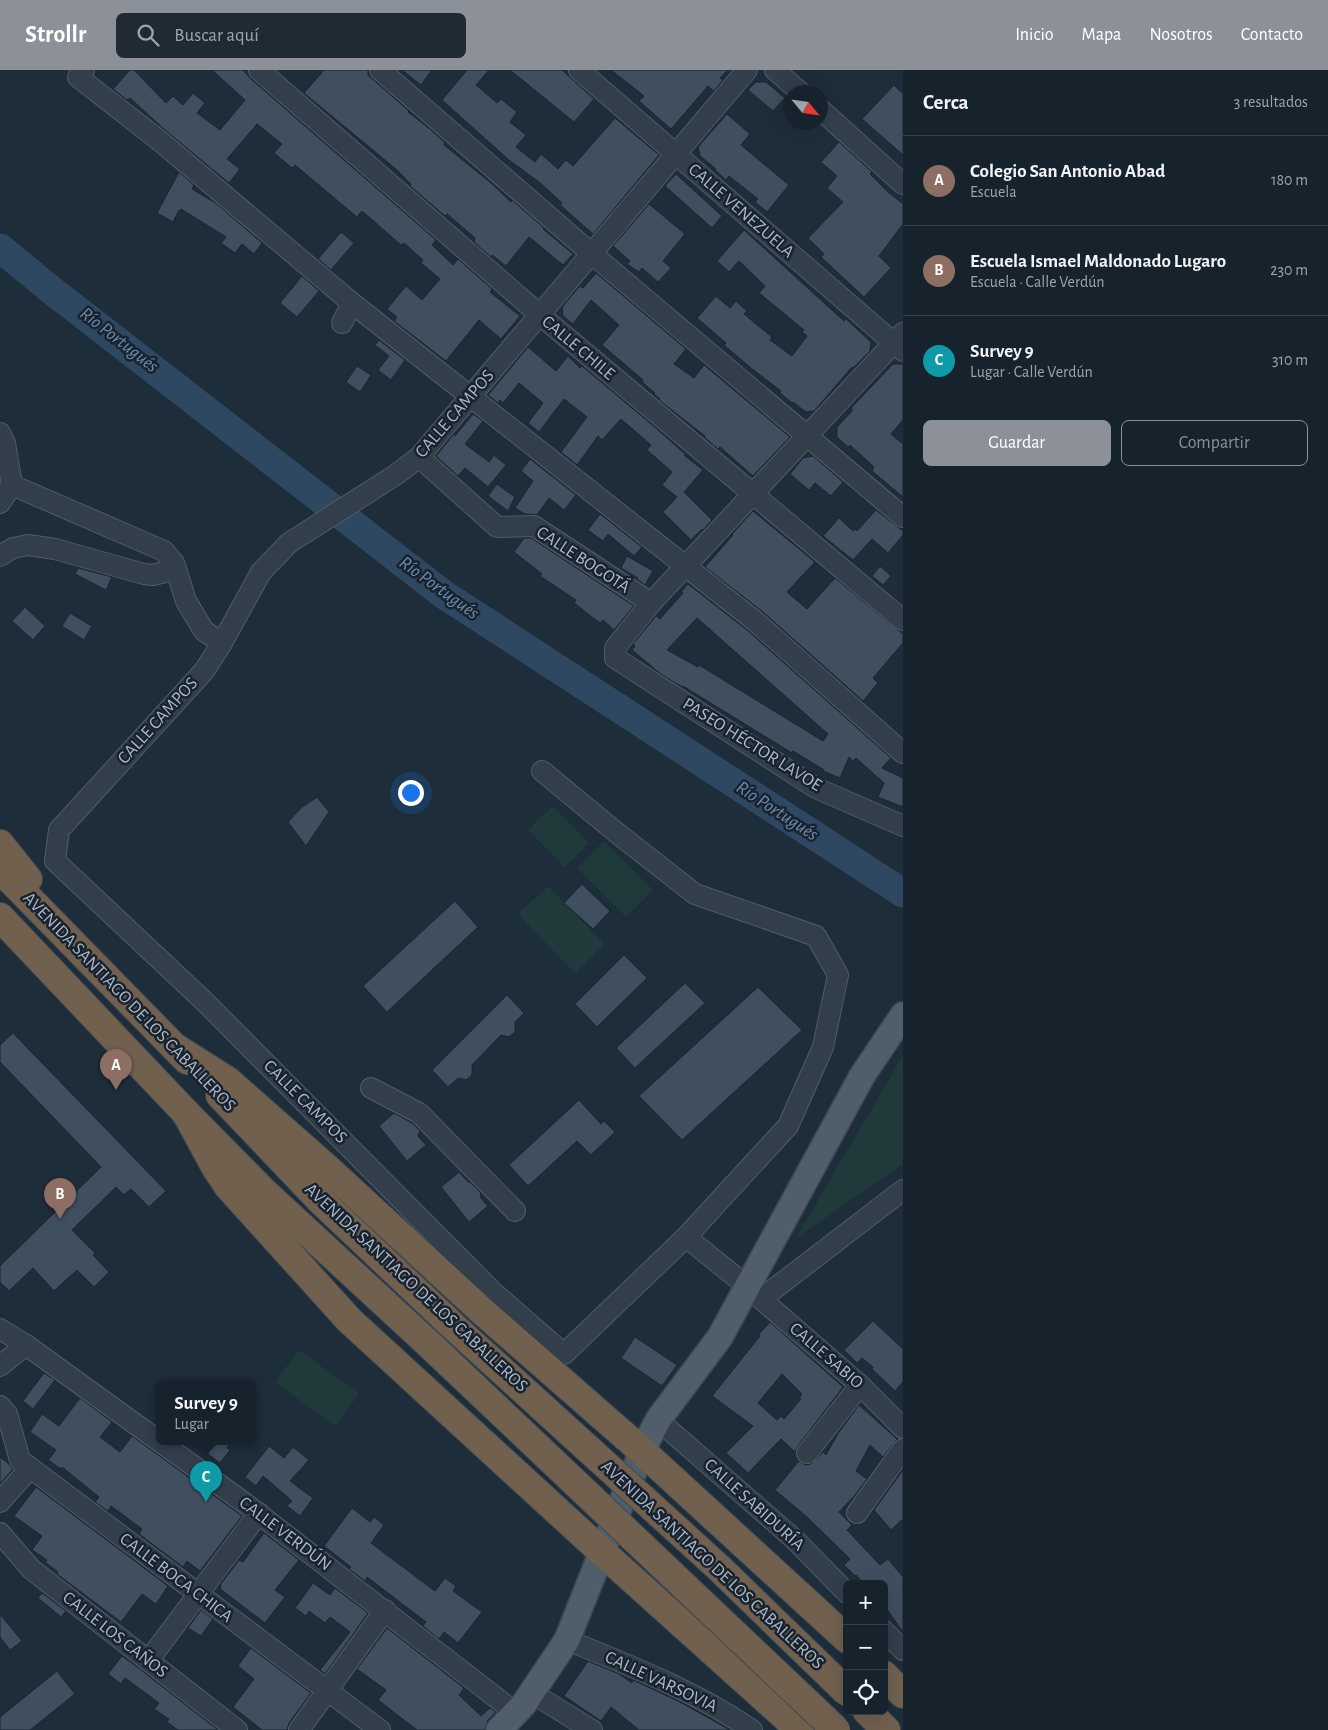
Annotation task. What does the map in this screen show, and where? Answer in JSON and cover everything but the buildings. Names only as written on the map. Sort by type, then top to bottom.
[{"type":"highway","points":[[0,844],[25,874],[55,925]]},
{"type":"highway","name":"AVENIDA SANTIAGO DE LOS CABALLEROS","points":[[0,869],[176,1048],[320,1200],[453,1326],[718,1567],[843,1688]]},
{"type":"highway","name":"AVENIDA SANTIAGO DE LOS CABALLEROS","points":[[5,924],[263,1191],[432,1346],[836,1730]]},
{"type":"highway","points":[[176,1048],[228,1081],[329,1170],[496,1324],[642,1451],[843,1635]]},
{"type":"highway","points":[[186,1113],[228,1186],[350,1320],[602,1552],[800,1730]]},
{"type":"highway","points":[[888,1679],[903,1694]]},
{"type":"highway","points":[[871,1715],[886,1730]]},
{"type":"main road","points":[[508,1721],[524,1704],[567,1640],[642,1451],[658,1420],[754,1293],[862,1076],[903,1016]]},
{"type":"street","points":[[84,70],[78,77],[160,140],[352,303],[755,621],[903,753]]},
{"type":"street","name":"CALLE CHILE","points":[[259,70],[540,315],[903,620]]},
{"type":"street","points":[[380,70],[592,254],[903,517]]},
{"type":"street","name":"CALLE VENEZUELA","points":[[580,70],[676,154],[900,342]]},
{"type":"street","name":"CALLE CAMPOS","points":[[686,1237],[564,1354],[493,1292],[205,1002],[54,861],[60,830],[204,671],[222,643],[261,572],[289,543],[397,474],[420,457],[748,70]]},
{"type":"street","points":[[775,70],[792,85]]},
{"type":"street","points":[[828,117],[903,184]]},
{"type":"street","points":[[342,323],[352,303]]},
{"type":"street","points":[[651,603],[807,434],[900,342]]},
{"type":"street","points":[[0,433],[5,443],[12,485],[0,503]]},
{"type":"street","name":"CALLE BOGOTÁ","points":[[420,457],[497,527],[534,526],[651,603]]},
{"type":"street","points":[[12,485],[164,551],[174,563],[186,601],[204,631],[222,643]]},
{"type":"street","points":[[0,556],[13,548],[28,545],[55,549],[132,569],[144,574],[153,575],[176,569]]},
{"type":"street","name":"PASEO HÉCTOR LAVOE","points":[[651,603],[615,648],[615,658],[816,788],[903,826]]},
{"type":"street","points":[[542,771],[695,894],[816,936],[838,975],[823,1047],[788,1126],[686,1237]]},
{"type":"street","points":[[371,1088],[420,1113],[515,1211]]},
{"type":"street","points":[[754,1293],[903,1190]]},
{"type":"street","name":"CALLE SABIO","points":[[686,1237],[860,1385],[903,1428]]},
{"type":"street","name":"CALLE VERDÚN","points":[[0,1329],[26,1345],[156,1440]]},
{"type":"street","points":[[0,1366],[26,1345]]},
{"type":"street","points":[[807,1453],[860,1385]]},
{"type":"street","name":"CALLE BOCA CHICA","points":[[0,1406],[6,1414],[20,1460],[380,1730]]},
{"type":"street","name":"CALLE SABIDURÍA","points":[[658,1420],[794,1539],[843,1589]]},
{"type":"street","name":"CALLE VERDÚN","points":[[163,1445],[385,1610],[508,1721]]},
{"type":"street","points":[[857,1513],[903,1449]]},
{"type":"street","points":[[0,1502],[30,1468]]},
{"type":"street","points":[[148,1661],[258,1514]]},
{"type":"street","name":"CALLE LOS CAÑOS","points":[[0,1533],[31,1568],[238,1730]]},
{"type":"street","points":[[299,1730],[385,1610]]},
{"type":"street","points":[[888,1635],[903,1650]]},
{"type":"street","name":"CALLE VARSOVIA","points":[[567,1640],[687,1691],[726,1712],[752,1730]]},
{"type":"street","points":[[532,1693],[592,1730]]},
{"type":"green space","points":[[553,806],[589,843],[564,867],[528,830]]},
{"type":"green space","points":[[604,841],[653,890],[626,917],[577,868]]},
{"type":"green space","points":[[548,886],[604,944],[575,973],[518,914]]},
{"type":"green space","points":[[903,1057],[903,1164],[796,1238],[898,1064]]},
{"type":"green space","points":[[299,1350],[359,1394],[335,1426],[275,1382]]},
{"type":"waterway","name":"Río Portugués","points":[[0,248],[50,289],[443,594],[903,893]]},
{"type":"place","name":"Colegio San Antonio Abad","points":[[116,1090]]},
{"type":"place","name":"Escuela Ismael Maldonado Lugaro","points":[[60,1219]]},
{"type":"place","name":"Survey 9","points":[[206,1502]]}]
